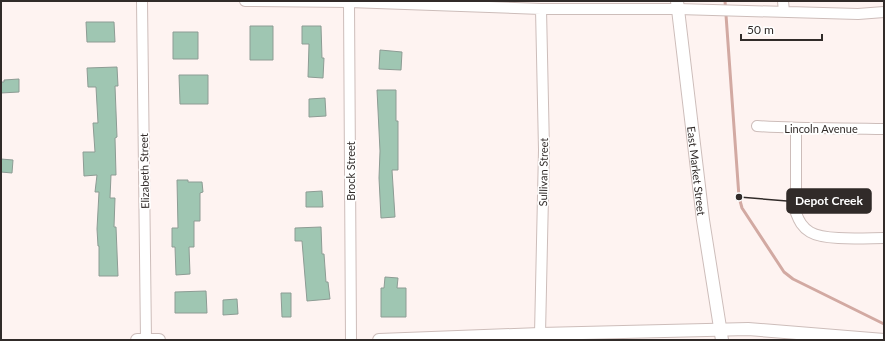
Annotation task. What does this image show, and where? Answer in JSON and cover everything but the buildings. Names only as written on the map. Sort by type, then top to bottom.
[{"type":"street","name":"Elizabeth Street","points":[[142,1],[146,340]]},
{"type":"street","points":[[245,1],[349,2],[541,9],[677,5],[727,11],[858,14],[884,12]]},
{"type":"street","points":[[783,1],[784,12]]},
{"type":"street","name":"Brock Street","points":[[349,2],[351,340]]},
{"type":"street","name":"East Market Street","points":[[677,5],[703,220],[721,335]]},
{"type":"street","name":"Sullivan Street","points":[[540,334],[544,150],[541,9]]},
{"type":"street","name":"Lincoln Avenue","points":[[757,126],[796,128],[884,128]]},
{"type":"street","points":[[796,128],[796,213],[800,224],[811,233],[827,237],[884,238]]},
{"type":"street","points":[[378,340],[540,334],[597,336],[721,335],[748,329],[884,340]]},
{"type":"street","points":[[137,340],[159,340]]},
{"type":"waterway","points":[[725,1],[739,197],[742,208],[784,272],[793,279],[884,324]]},
{"type":"place","name":"Depot Creek","points":[[739,197]]}]
